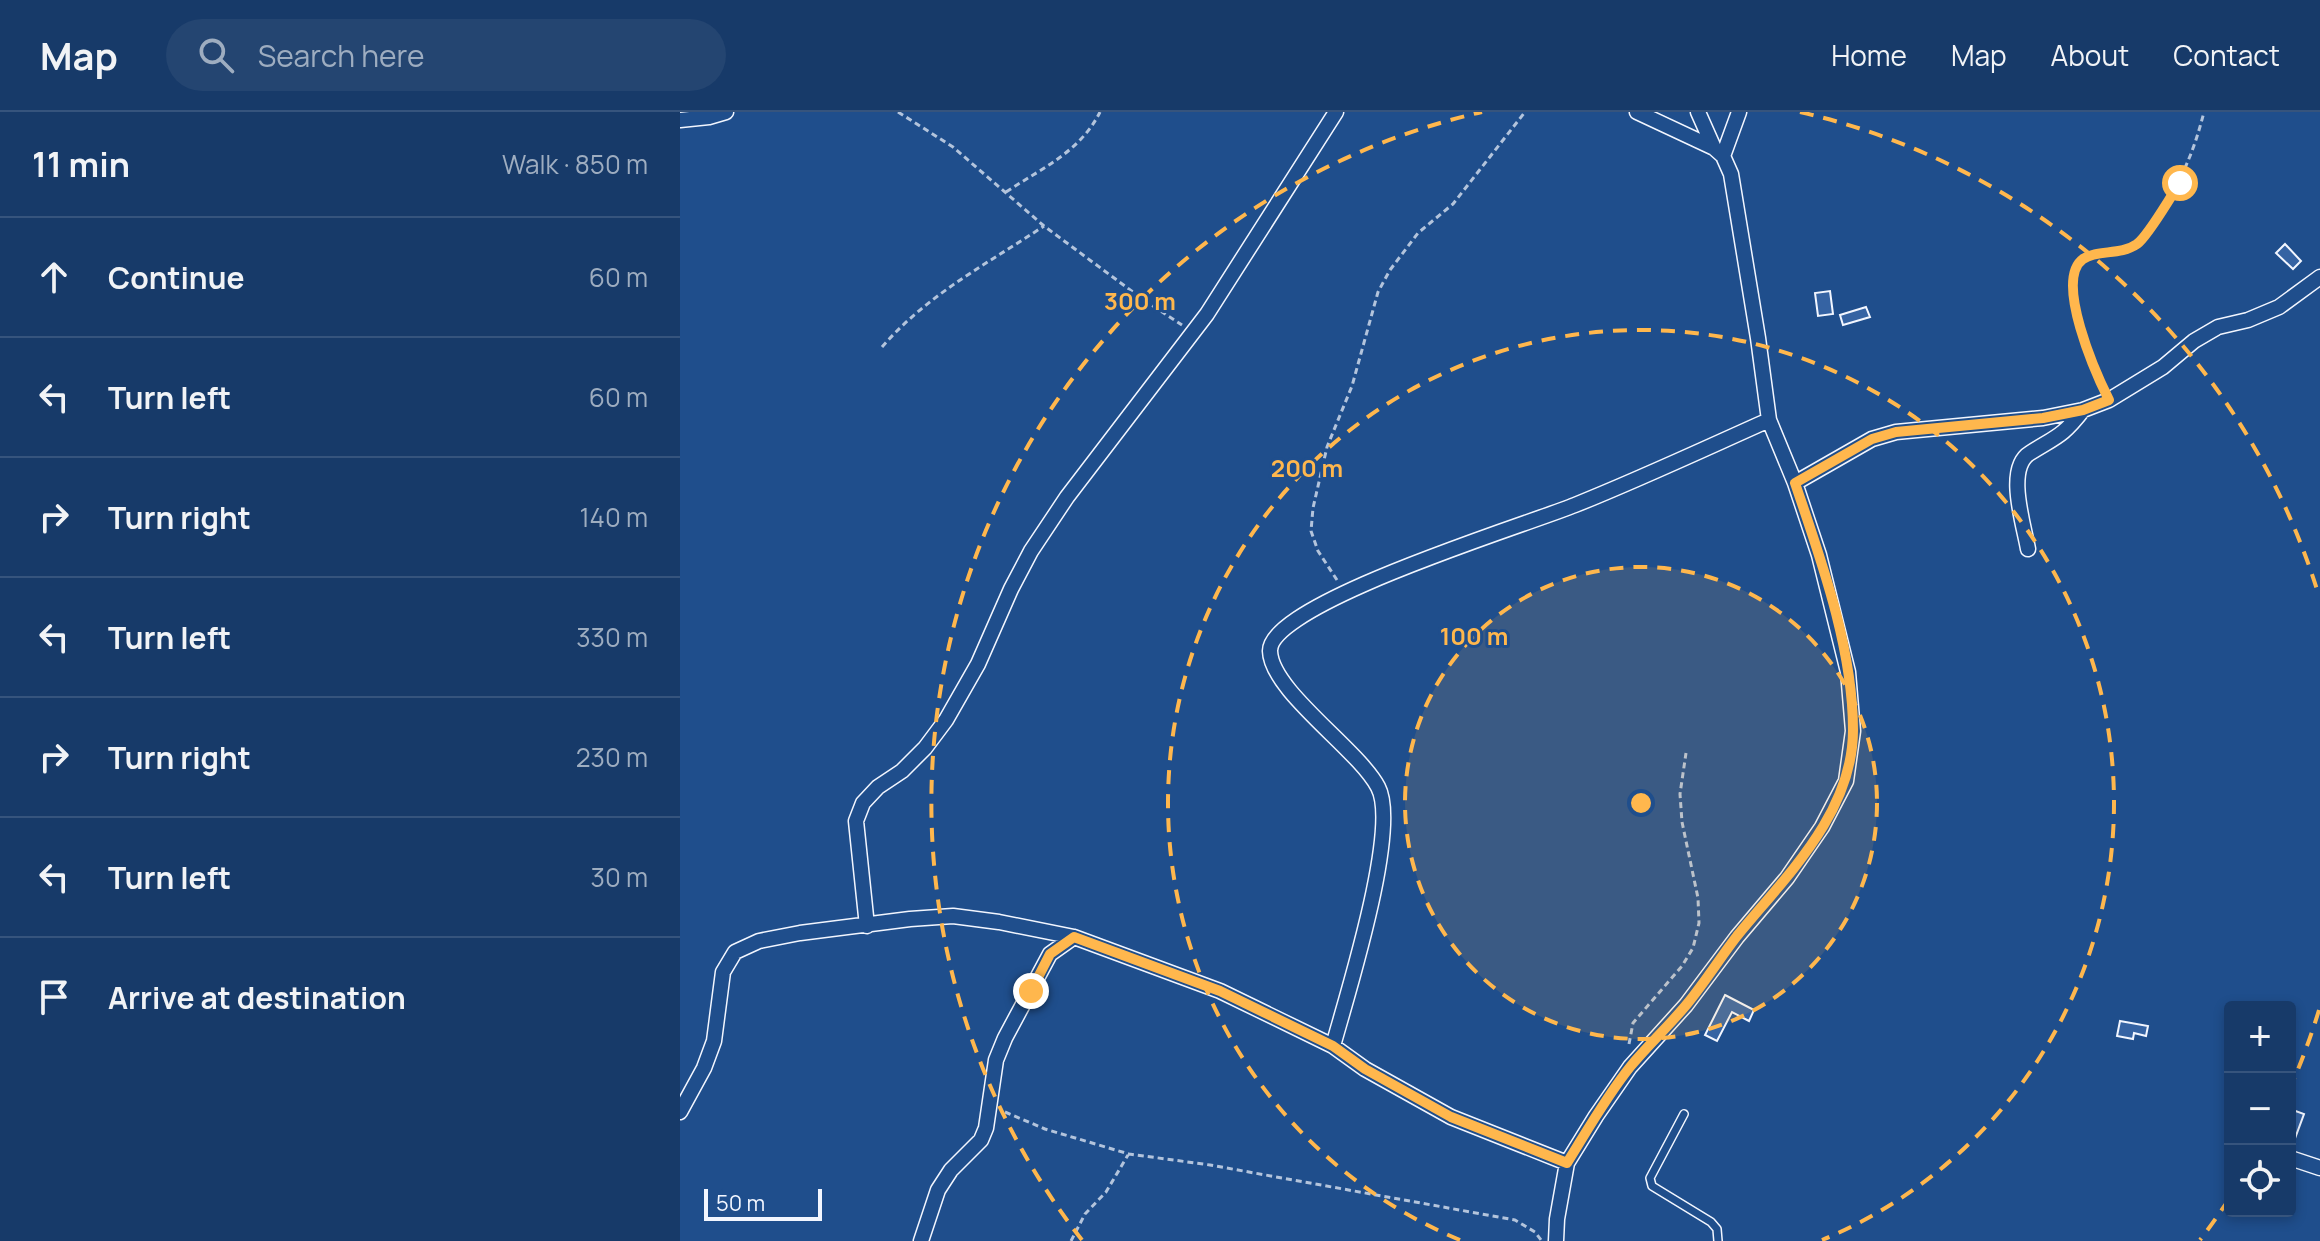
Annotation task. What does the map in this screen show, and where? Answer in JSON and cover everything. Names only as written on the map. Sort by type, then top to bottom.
[{"type":"street","points":[[680,120],[726,112]]},
{"type":"street","points":[[867,926],[856,821],[863,803],[925,748],[946,720],[978,664],[1011,589],[1043,532],[1194,332],[1336,112]]},
{"type":"street","points":[[1637,112],[1718,152]]},
{"type":"street","points":[[1556,1241],[1567,1163],[1630,1067],[1686,1005],[1737,937],[1787,878],[1822,827],[1846,781],[1853,731],[1848,672],[1819,555],[1795,483],[1769,420],[1731,174],[1698,112]]},
{"type":"street","points":[[1718,152],[1739,112]]},
{"type":"street","points":[[1795,483],[1872,439],[1896,432],[2043,418],[2083,410],[2109,400],[2163,367],[2194,341],[2218,327],[2248,320],[2279,307],[2320,277]]},
{"type":"street","points":[[2028,549],[2017,485],[2018,468],[2027,455],[2061,436],[2083,410]]},
{"type":"street","points":[[1333,1046],[1378,869],[1385,825],[1384,808],[1379,788],[1363,765],[1285,684],[1271,657],[1273,639],[1289,624],[1374,578],[1572,506],[1769,420]]},
{"type":"street","points":[[680,1112],[704,1068],[714,1041],[723,972],[735,952],[759,941],[800,933],[953,916],[1074,937],[1220,991],[1333,1046],[1365,1069],[1451,1117],[1567,1163]]},
{"type":"street","points":[[921,1241],[938,1190],[951,1170],[981,1140],[986,1128],[996,1060],[1005,1038],[1050,954],[1074,937]]},
{"type":"street","points":[[2296,1160],[2320,1168]]},
{"type":"lane","points":[[1684,1114],[1650,1178],[1652,1186],[1711,1222],[1717,1229],[1718,1241]]},
{"type":"path","points":[[898,112],[953,147],[1044,226],[1141,298],[1194,332]]},
{"type":"path","points":[[1006,192],[1071,151],[1100,112]]},
{"type":"path","points":[[1347,592],[1318,551],[1311,531],[1327,447],[1352,386],[1378,292],[1390,270],[1418,233],[1453,204],[1525,112]]},
{"type":"path","points":[[2109,400],[2096,375],[2073,305],[2076,270],[2081,260],[2120,252],[2139,242],[2180,183],[2204,112]]},
{"type":"path","points":[[882,347],[905,320],[960,277],[1044,226]]},
{"type":"path","points":[[1630,1067],[1628,1053],[1633,1023],[1682,966],[1693,948],[1699,923],[1698,898],[1682,822],[1680,794],[1686,753]]},
{"type":"path","points":[[990,1106],[1045,1129],[1129,1154],[1515,1220],[1535,1232],[1541,1241]]},
{"type":"path","points":[[1071,1241],[1085,1214],[1106,1192],[1129,1154]]},
{"type":"building","points":[[2285,244],[2301,261],[2293,269],[2276,253]]},
{"type":"building","points":[[1830,291],[1833,314],[1818,316],[1815,293]]},
{"type":"building","points":[[1866,307],[1870,317],[1843,325],[1840,315]]},
{"type":"building","points":[[1725,995],[1754,1010],[1749,1021],[1732,1012],[1717,1041],[1705,1035]]},
{"type":"building","points":[[2120,1021],[2148,1026],[2146,1036],[2134,1033],[2133,1039],[2117,1036]]},
{"type":"building","points":[[2296,1111],[2304,1114],[2296,1136]]},
{"type":"route","points":[[1031,991],[1050,954],[1074,937],[1220,991],[1333,1046],[1365,1069],[1451,1117],[1567,1163],[1630,1067],[1686,1005],[1737,937],[1787,878],[1822,827],[1846,781],[1853,731],[1848,672],[1819,555],[1795,483],[1872,439],[1896,432],[2043,418],[2083,410],[2109,400],[2096,375],[2073,305],[2076,270],[2081,260],[2120,252],[2139,242],[2180,183]]}]
